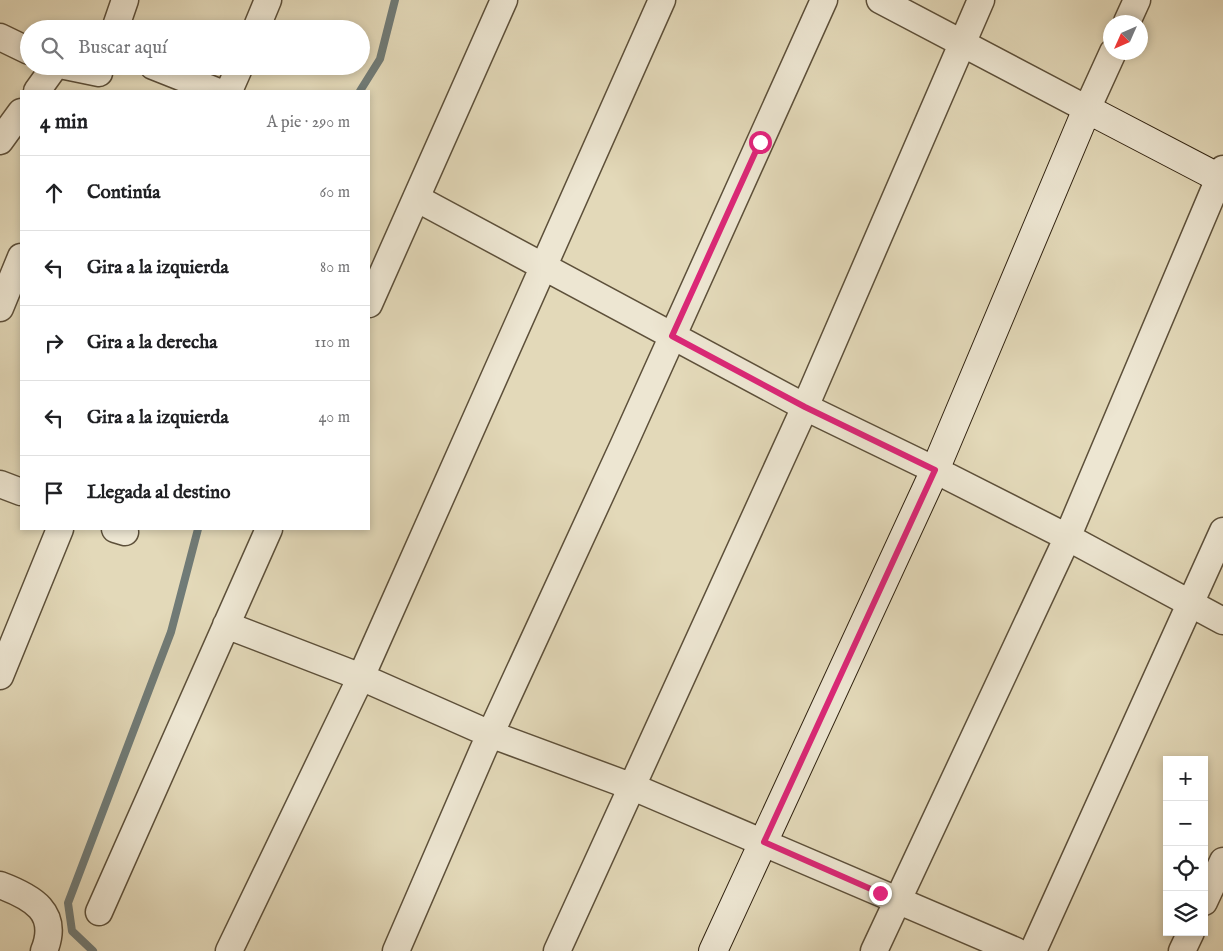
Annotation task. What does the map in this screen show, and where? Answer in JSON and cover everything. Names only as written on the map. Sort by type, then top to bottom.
[{"type":"street","points":[[118,20],[125,0]]},
{"type":"street","points":[[260,20],[268,0]]},
{"type":"street","points":[[370,302],[504,0]]},
{"type":"street","points":[[229,951],[361,677],[662,0]]},
{"type":"street","points":[[396,951],[490,734],[624,444],[824,0]]},
{"type":"street","points":[[874,951],[1067,537],[1222,176],[1087,109],[880,0]]},
{"type":"street","points":[[557,951],[805,407],[981,0]]},
{"type":"street","points":[[1130,15],[1138,0]]},
{"type":"street","points":[[0,37],[20,47]]},
{"type":"street","points":[[713,951],[935,470],[1109,60]]},
{"type":"street","points":[[38,90],[49,75]]},
{"type":"street","points":[[176,75],[213,90]]},
{"type":"street","points":[[229,90],[236,75]]},
{"type":"street","points":[[0,141],[20,113]]},
{"type":"street","points":[[416,198],[805,407],[1067,537],[1223,621]]},
{"type":"street","points":[[0,308],[20,259]]},
{"type":"street","points":[[0,484],[20,492]]},
{"type":"street","points":[[0,676],[60,530]]},
{"type":"street","points":[[99,912],[269,530]]},
{"type":"street","points":[[1033,951],[1223,531]]},
{"type":"street","points":[[226,625],[361,677],[490,734],[633,786],[1016,951]]},
{"type":"street","points":[[1208,893],[1223,861]]},
{"type":"street","points":[[0,885],[23,895],[36,903],[44,911],[48,920],[44,951]]},
{"type":"street","points":[[1182,951],[1188,936]]},
{"type":"waterway","points":[[370,75],[380,59],[395,0]]},
{"type":"waterway","points":[[361,90],[370,75]]},
{"type":"waterway","points":[[93,951],[72,931],[68,903],[171,632],[198,530]]},
{"type":"route","points":[[760,142],[672,336],[805,407],[935,470],[764,842],[880,893]]}]
